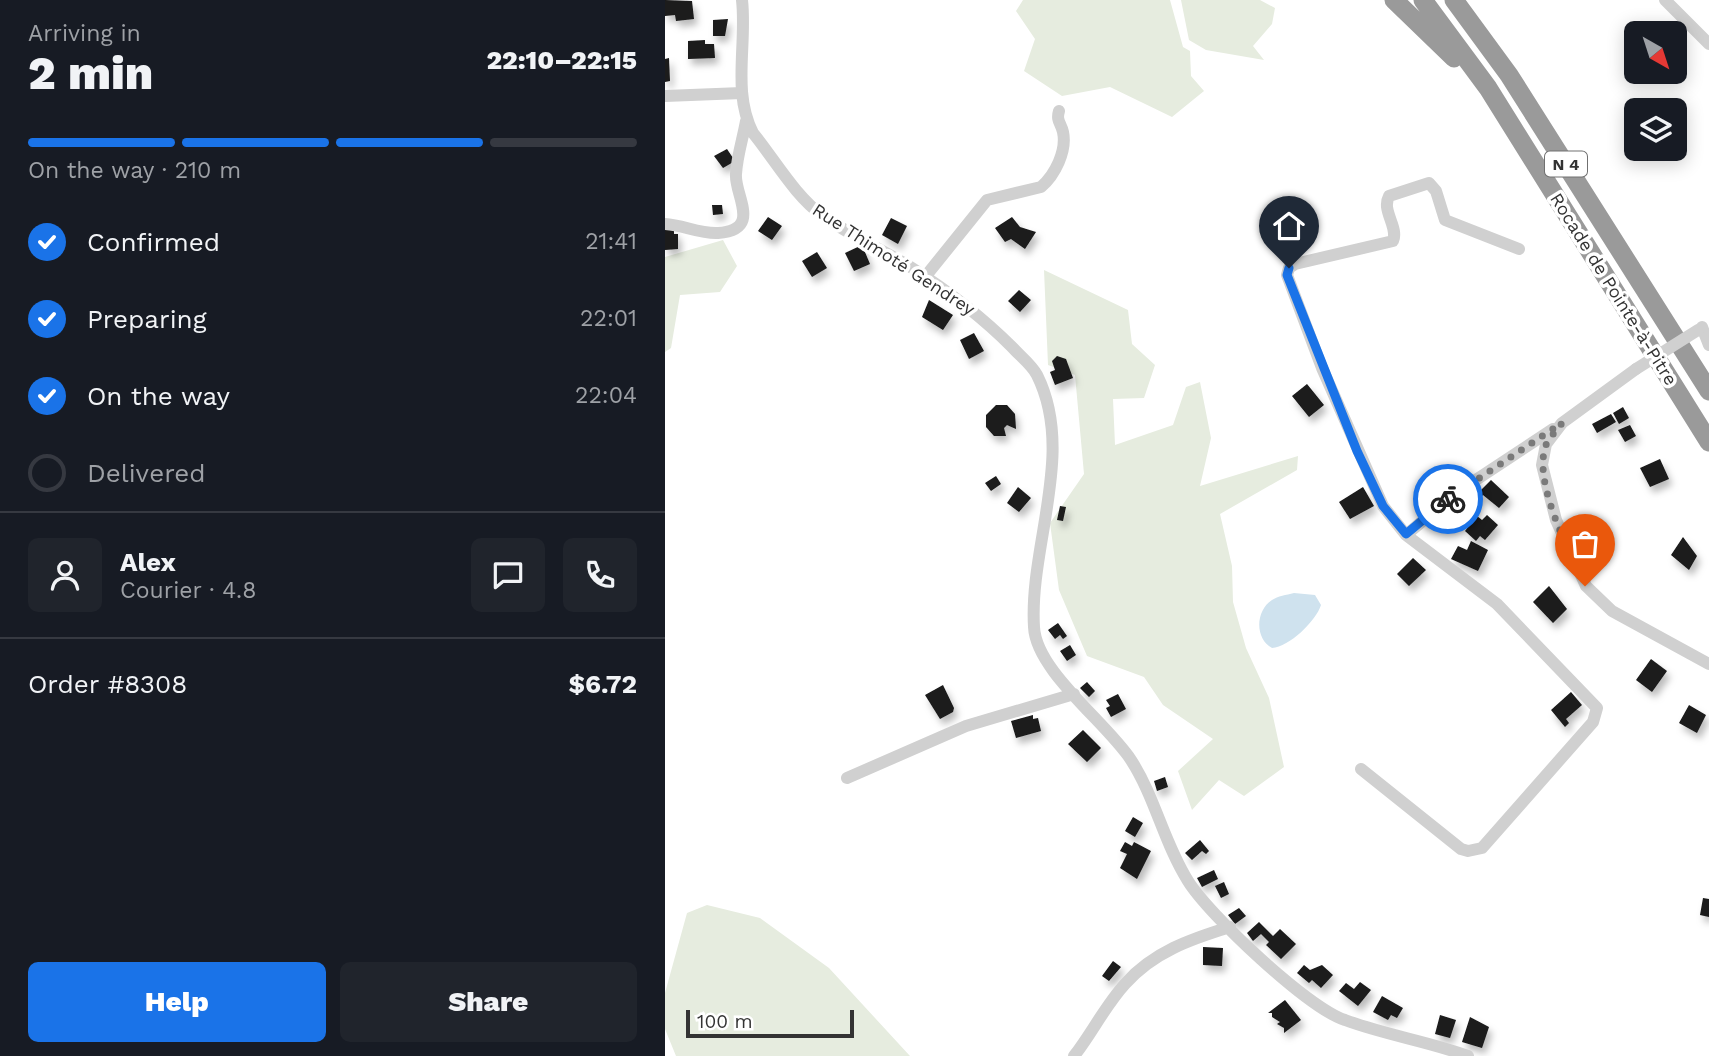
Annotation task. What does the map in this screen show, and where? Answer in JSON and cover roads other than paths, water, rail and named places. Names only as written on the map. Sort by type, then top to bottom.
[{"type":"highway","points":[[1394,0],[1452,56],[1495,106],[1533,160]]},
{"type":"highway","name":"Rocade de Pointe-à-Pitre","points":[[1423,0],[1488,88],[1709,442]]},
{"type":"highway","name":"Rocade de Pointe-à-Pitre","points":[[1456,0],[1548,136],[1709,391]]},
{"type":"street","name":"Rue Thimoté Gendrey","points":[[742,0],[742,93],[747,121],[806,200],[821,215],[925,277],[990,325],[1036,372],[1048,401],[1054,435],[1034,579],[1034,626],[1043,653],[1130,759],[1165,840],[1189,883],[1207,906],[1293,987],[1324,1010],[1344,1020],[1407,1036],[1466,1056]]},
{"type":"street","points":[[1665,0],[1709,44]]},
{"type":"street","points":[[665,96],[742,93]]},
{"type":"street","points":[[925,277],[987,200],[1041,187],[1046,183],[1062,154],[1063,133],[1057,121],[1059,111]]},
{"type":"street","points":[[665,224],[715,233],[730,230],[741,221],[745,210],[736,173],[747,121]]},
{"type":"street","points":[[1361,769],[1461,849],[1476,851],[1482,849],[1593,722],[1597,708],[1496,604],[1406,534],[1383,506],[1313,345],[1287,275],[1289,268],[1318,257],[1393,241],[1395,234],[1386,206],[1389,196],[1429,183],[1436,191],[1445,220],[1519,249]]},
{"type":"street","points":[[1406,534],[1456,493],[1703,326],[1709,345]]},
{"type":"street","points":[[1562,423],[1546,444],[1542,465],[1556,520],[1585,586],[1612,611],[1709,664]]},
{"type":"street","points":[[847,778],[967,726],[1074,694]]},
{"type":"street","points":[[1074,1056],[1116,995],[1139,970],[1175,946],[1230,927]]},
{"type":"water","points":[[1294,593],[1315,595],[1321,605],[1314,618],[1301,632],[1279,647],[1272,648],[1266,644],[1260,632],[1262,611],[1274,599]]}]
